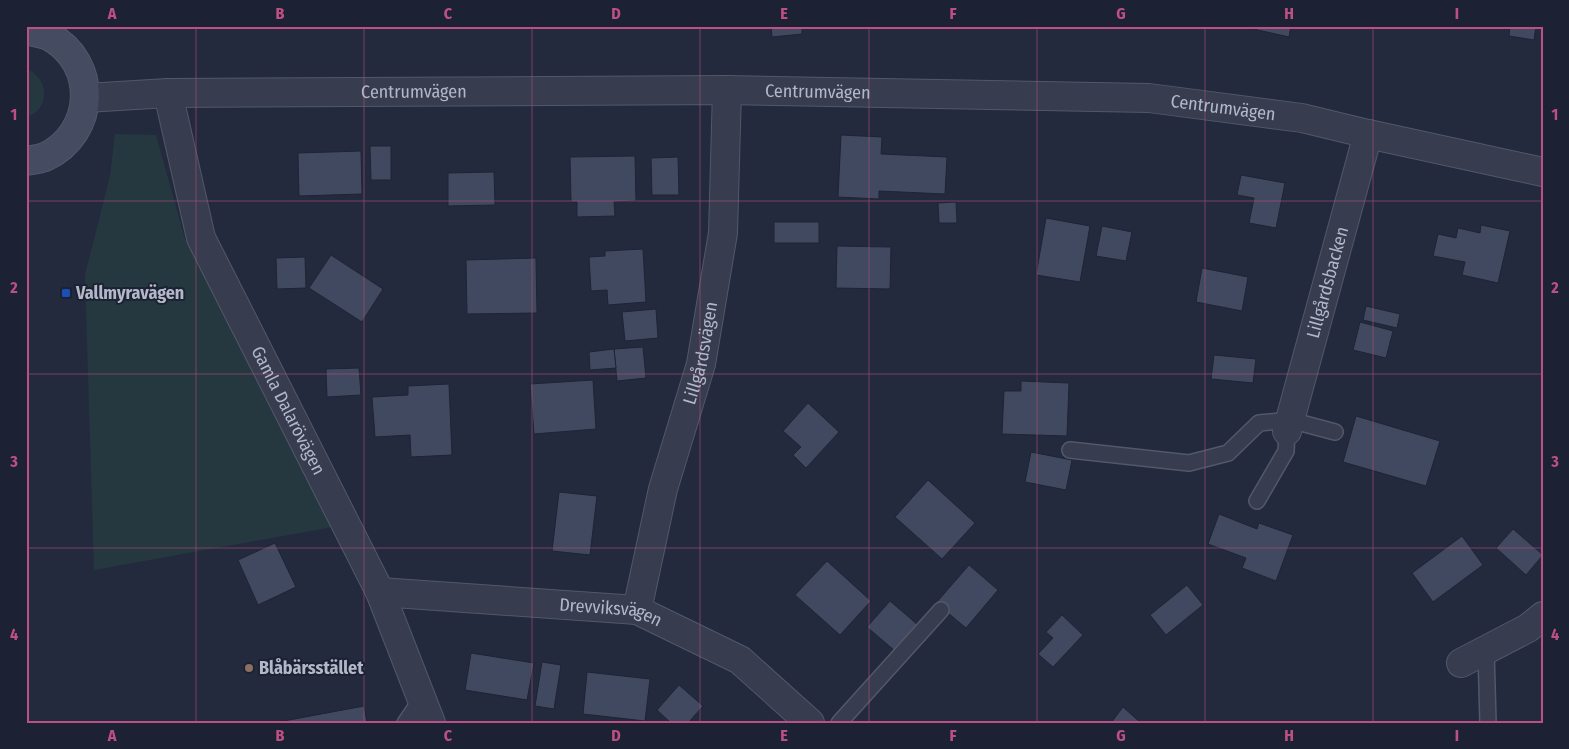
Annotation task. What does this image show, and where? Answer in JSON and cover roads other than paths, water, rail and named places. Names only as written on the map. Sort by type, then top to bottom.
[{"type":"street","points":[[26,30],[48,36],[68,51],[82,73],[86,98],[80,123],[66,144],[44,158],[26,161]]},
{"type":"street","name":"Centrumvägen","points":[[86,98],[168,93],[727,90],[1149,98],[1302,118],[1543,172]]},
{"type":"street","name":"Lillgårdsvägen","points":[[637,610],[663,489],[701,364],[723,233],[727,90]]},
{"type":"street","name":"Gamla Dalarövägen","points":[[168,93],[201,238],[380,592],[431,723]]},
{"type":"street","name":"Lillgårdsbacken","points":[[1289,426],[1368,134]]},
{"type":"street","name":"Drevviksvägen","points":[[380,592],[637,610],[740,660],[810,723]]},
{"type":"street","points":[[1461,663],[1528,628],[1543,616]]},
{"type":"lane","points":[[1070,450],[1190,463],[1228,453],[1259,423],[1335,432]]},
{"type":"lane","points":[[1257,500],[1286,451],[1289,426]]},
{"type":"lane","points":[[839,723],[941,610]]},
{"type":"lane","points":[[1486,650],[1488,723]]},
{"type":"lane","points":[[405,723],[422,698]]},
{"type":"place","name":"Vallmyravägen","points":[[66,293]]},
{"type":"place","name":"Blåbärsstället","points":[[249,668]]}]
